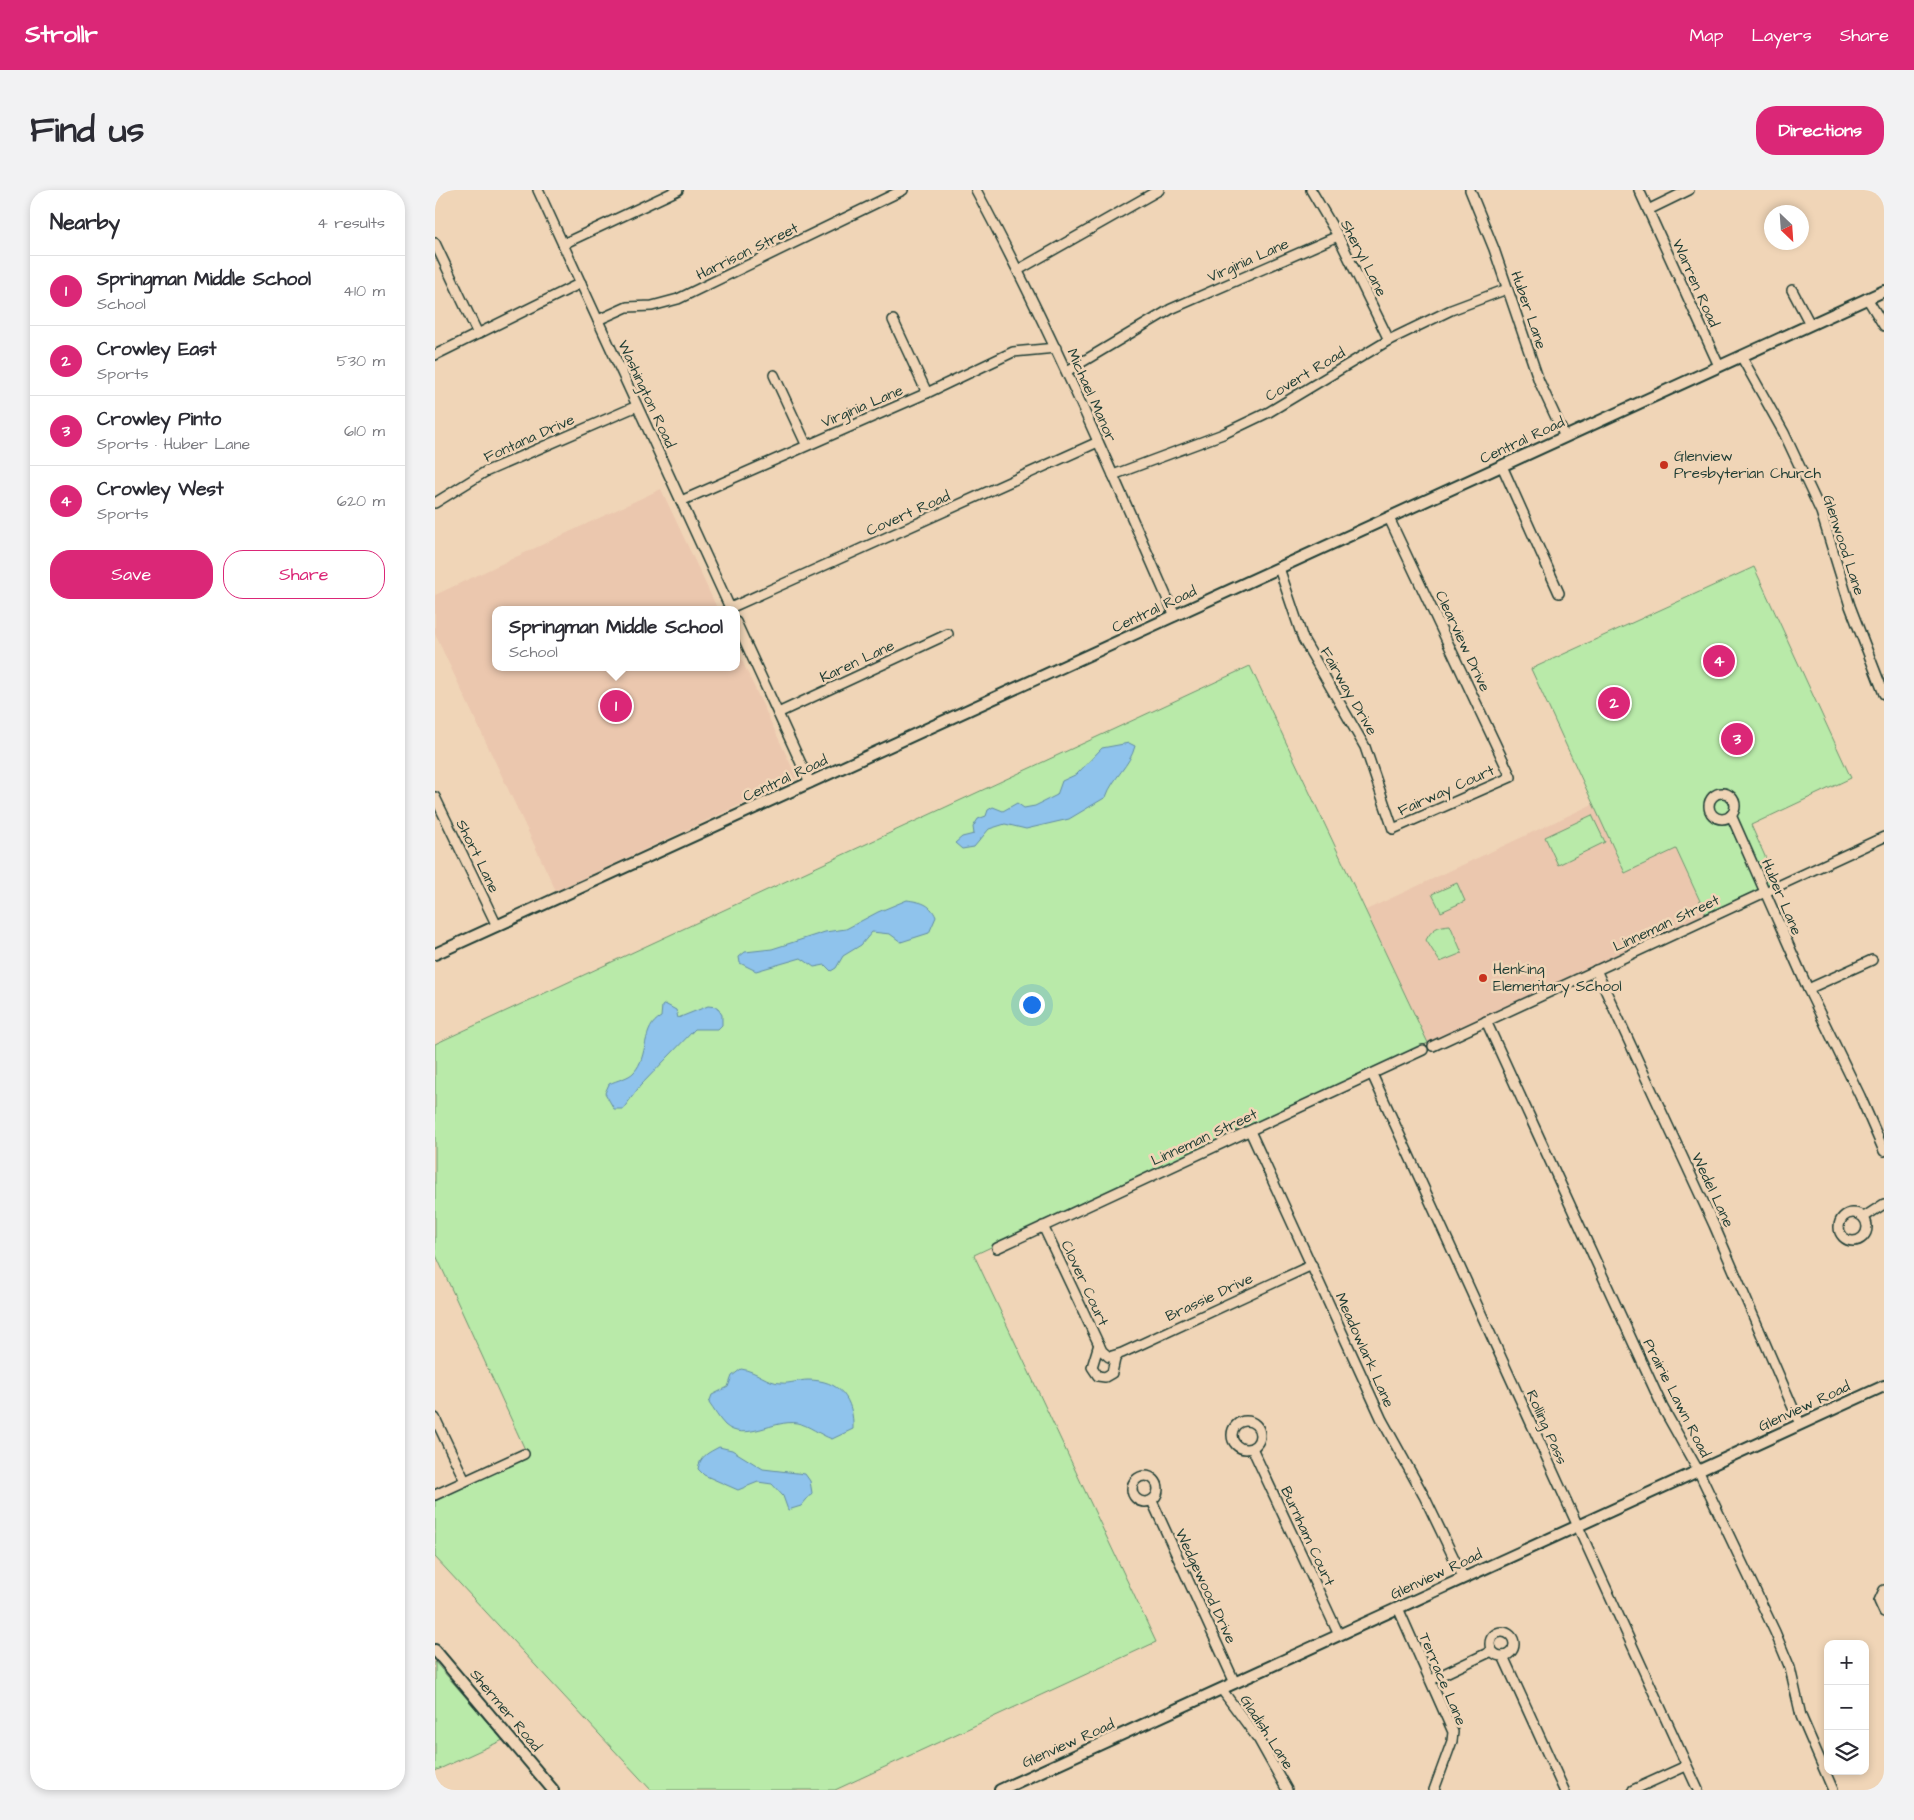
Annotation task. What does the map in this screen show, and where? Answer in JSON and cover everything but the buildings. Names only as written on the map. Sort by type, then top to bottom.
[{"type":"main road","name":"Central Road","points":[[435,954],[1884,291]]},
{"type":"main road","name":"Glenview Road","points":[[1000,1790],[1884,1386]]},
{"type":"main road","name":"Shermer Road","points":[[435,1650],[553,1790]]},
{"type":"street","name":"Washington Road","points":[[538,190],[729,606]]},
{"type":"street","points":[[563,244],[678,190]]},
{"type":"street","name":"Harrison Street","points":[[598,320],[627,307],[652,306],[678,299],[903,190]]},
{"type":"street","name":"Michael Manor","points":[[976,190],[1019,270],[1067,371],[1175,616]]},
{"type":"street","points":[[1019,270],[1159,190]]},
{"type":"street","name":"Sheryl Lane","points":[[1311,190],[1338,236],[1389,340]]},
{"type":"street","name":"Huber Lane","points":[[1470,190],[1539,380],[1565,437]]},
{"type":"street","name":"Warren Road","points":[[1639,190],[1719,366]]},
{"type":"street","points":[[1648,210],[1689,190]]},
{"type":"street","name":"Virginia Lane","points":[[1067,371],[1171,309],[1338,236]]},
{"type":"street","points":[[435,243],[478,334]]},
{"type":"street","points":[[435,356],[581,283]]},
{"type":"street","name":"Covert Road","points":[[1113,475],[1172,455],[1269,412],[1389,340],[1451,310],[1507,288]]},
{"type":"street","points":[[1792,290],[1810,324]]},
{"type":"street","points":[[1867,298],[1884,326]]},
{"type":"street","points":[[893,320],[927,393]]},
{"type":"street","name":"Virginia Lane","points":[[681,501],[806,444],[927,393],[1013,352],[1056,348]]},
{"type":"street","name":"Glenwood Lane","points":[[1741,356],[1785,433],[1821,512],[1850,606],[1884,694]]},
{"type":"street","points":[[774,375],[806,444]]},
{"type":"street","name":"Fontana Drive","points":[[435,503],[485,472],[637,406]]},
{"type":"street","name":"Covert Road","points":[[737,606],[1098,442]]},
{"type":"street","points":[[1502,466],[1559,593]]},
{"type":"street","name":"Clearview Drive","points":[[1389,518],[1511,777]]},
{"type":"street","name":"Fairway Drive","points":[[1279,568],[1303,639],[1365,747],[1393,829]]},
{"type":"street","points":[[740,631],[810,783]]},
{"type":"street","name":"Karen Lane","points":[[778,713],[948,634]]},
{"type":"street","name":"Fairway Court","points":[[1393,829],[1511,777]]},
{"type":"street","name":"Short Lane","points":[[435,797],[497,926]]},
{"type":"street","name":"Huber Lane","points":[[1731,815],[1808,989],[1860,1096],[1884,1151]]},
{"type":"street","name":"Linneman Street","points":[[1433,1046],[1884,837]]},
{"type":"street","points":[[1808,989],[1872,960]]},
{"type":"street","name":"Wedel Lane","points":[[1596,970],[1717,1233],[1799,1424]]},
{"type":"street","name":"Prairie Lawn Road","points":[[1486,1021],[1663,1408],[1699,1472],[1790,1668],[1801,1716],[1833,1790]]},
{"type":"street","name":"Linneman Street","points":[[997,1248],[1423,1050]]},
{"type":"street","name":"Rolling Pass","points":[[1372,1074],[1698,1790]]},
{"type":"street","name":"Meadowlark Lane","points":[[1249,1131],[1312,1265],[1381,1420],[1424,1496],[1463,1578]]},
{"type":"street","points":[[1864,1216],[1884,1204]]},
{"type":"street","name":"Clover Court","points":[[1043,1226],[1101,1347]]},
{"type":"street","name":"Brassie Drive","points":[[1118,1355],[1312,1265]]},
{"type":"street","points":[[1101,1347],[1109,1357],[1118,1355],[1115,1359],[1112,1373],[1105,1377],[1098,1376],[1092,1367],[1101,1347]]},
{"type":"street","points":[[435,1418],[465,1481]]},
{"type":"street","name":"Burnham Court","points":[[1252,1448],[1339,1635]]},
{"type":"street","points":[[435,1495],[525,1454]]},
{"type":"street","name":"Wedgewood Drive","points":[[1152,1501],[1235,1683]]},
{"type":"street","points":[[1884,1590],[1879,1601],[1884,1612]]},
{"type":"street","name":"Terrace Lane","points":[[1398,1608],[1453,1732],[1452,1741],[1434,1790]]},
{"type":"street","points":[[1503,1656],[1510,1653],[1513,1646],[1512,1639],[1507,1634],[1499,1633],[1493,1637],[1490,1644],[1492,1651],[1503,1656],[1564,1790]]},
{"type":"street","points":[[1431,1680],[1492,1651]]},
{"type":"street","name":"Gladish Lane","points":[[1222,1690],[1259,1740],[1287,1790]]},
{"type":"street","points":[[1633,1790],[1687,1766]]},
{"type":"shaded area","points":[[661,489],[716,606],[492,606],[492,671],[740,671],[740,657],[797,778],[556,891],[435,634],[435,595]]},
{"type":"shaded area","name":"Henking Elementary School","points":[[1593,804],[1625,873],[1676,849],[1706,914],[1428,1043],[1366,910]]},
{"type":"green space","points":[[1754,567],[1851,778],[1751,825],[1776,881],[1706,914],[1676,849],[1625,873],[1531,669]]},
{"type":"green space","points":[[1250,666],[1428,1043],[974,1255],[1156,1642],[835,1790],[651,1790],[435,1557],[435,1501],[528,1456],[435,1253],[435,1044]]},
{"type":"green space","points":[[1592,815],[1605,842],[1558,865],[1545,837]]},
{"type":"green space","points":[[1457,883],[1465,901],[1441,912],[1432,894]]},
{"type":"green space","points":[[1450,925],[1462,953],[1440,962],[1426,940],[1435,929]]},
{"type":"green space","points":[[435,1662],[503,1740],[435,1771]]},
{"type":"water","points":[[1129,743],[1135,746],[1133,753],[1106,797],[1069,819],[1026,829],[1005,824],[989,829],[974,847],[962,849],[955,843],[962,837],[974,834],[973,827],[978,819],[986,816],[988,810],[993,807],[1003,811],[1017,803],[1024,808],[1035,806],[1057,795],[1062,781],[1077,774],[1102,748]]},
{"type":"water","points":[[907,900],[924,904],[934,912],[936,917],[929,933],[901,942],[890,934],[872,932],[861,945],[843,956],[836,968],[831,971],[825,965],[814,967],[801,958],[756,971],[740,963],[739,957],[745,952],[772,949],[825,932],[846,929],[878,912]]},
{"type":"water","points":[[665,1004],[676,1010],[678,1018],[708,1006],[717,1007],[722,1015],[722,1025],[718,1029],[695,1029],[640,1086],[623,1109],[614,1109],[605,1093],[609,1084],[629,1076],[639,1065],[650,1028],[661,1017],[662,1006]]},
{"type":"water","points":[[741,1369],[776,1382],[788,1383],[808,1380],[829,1383],[843,1393],[848,1400],[853,1418],[853,1429],[832,1439],[797,1423],[779,1424],[751,1431],[741,1432],[733,1430],[723,1423],[709,1403],[712,1395],[728,1387],[732,1376]]},
{"type":"water","points":[[719,1447],[732,1450],[763,1469],[805,1474],[810,1481],[812,1493],[801,1506],[788,1510],[783,1496],[772,1484],[758,1482],[738,1490],[704,1475],[698,1469],[701,1461],[705,1455]]},
{"type":"place","name":"Glenview Presbyterian Church","points":[[1664,465]]},
{"type":"place","name":"Crowley West","points":[[1719,661]]},
{"type":"place","name":"Crowley East","points":[[1614,703]]},
{"type":"place","name":"Springman Middle School","points":[[616,706]]},
{"type":"place","name":"Crowley Pinto","points":[[1737,739]]},
{"type":"place","name":"Henking Elementary School","points":[[1483,978]]}]
